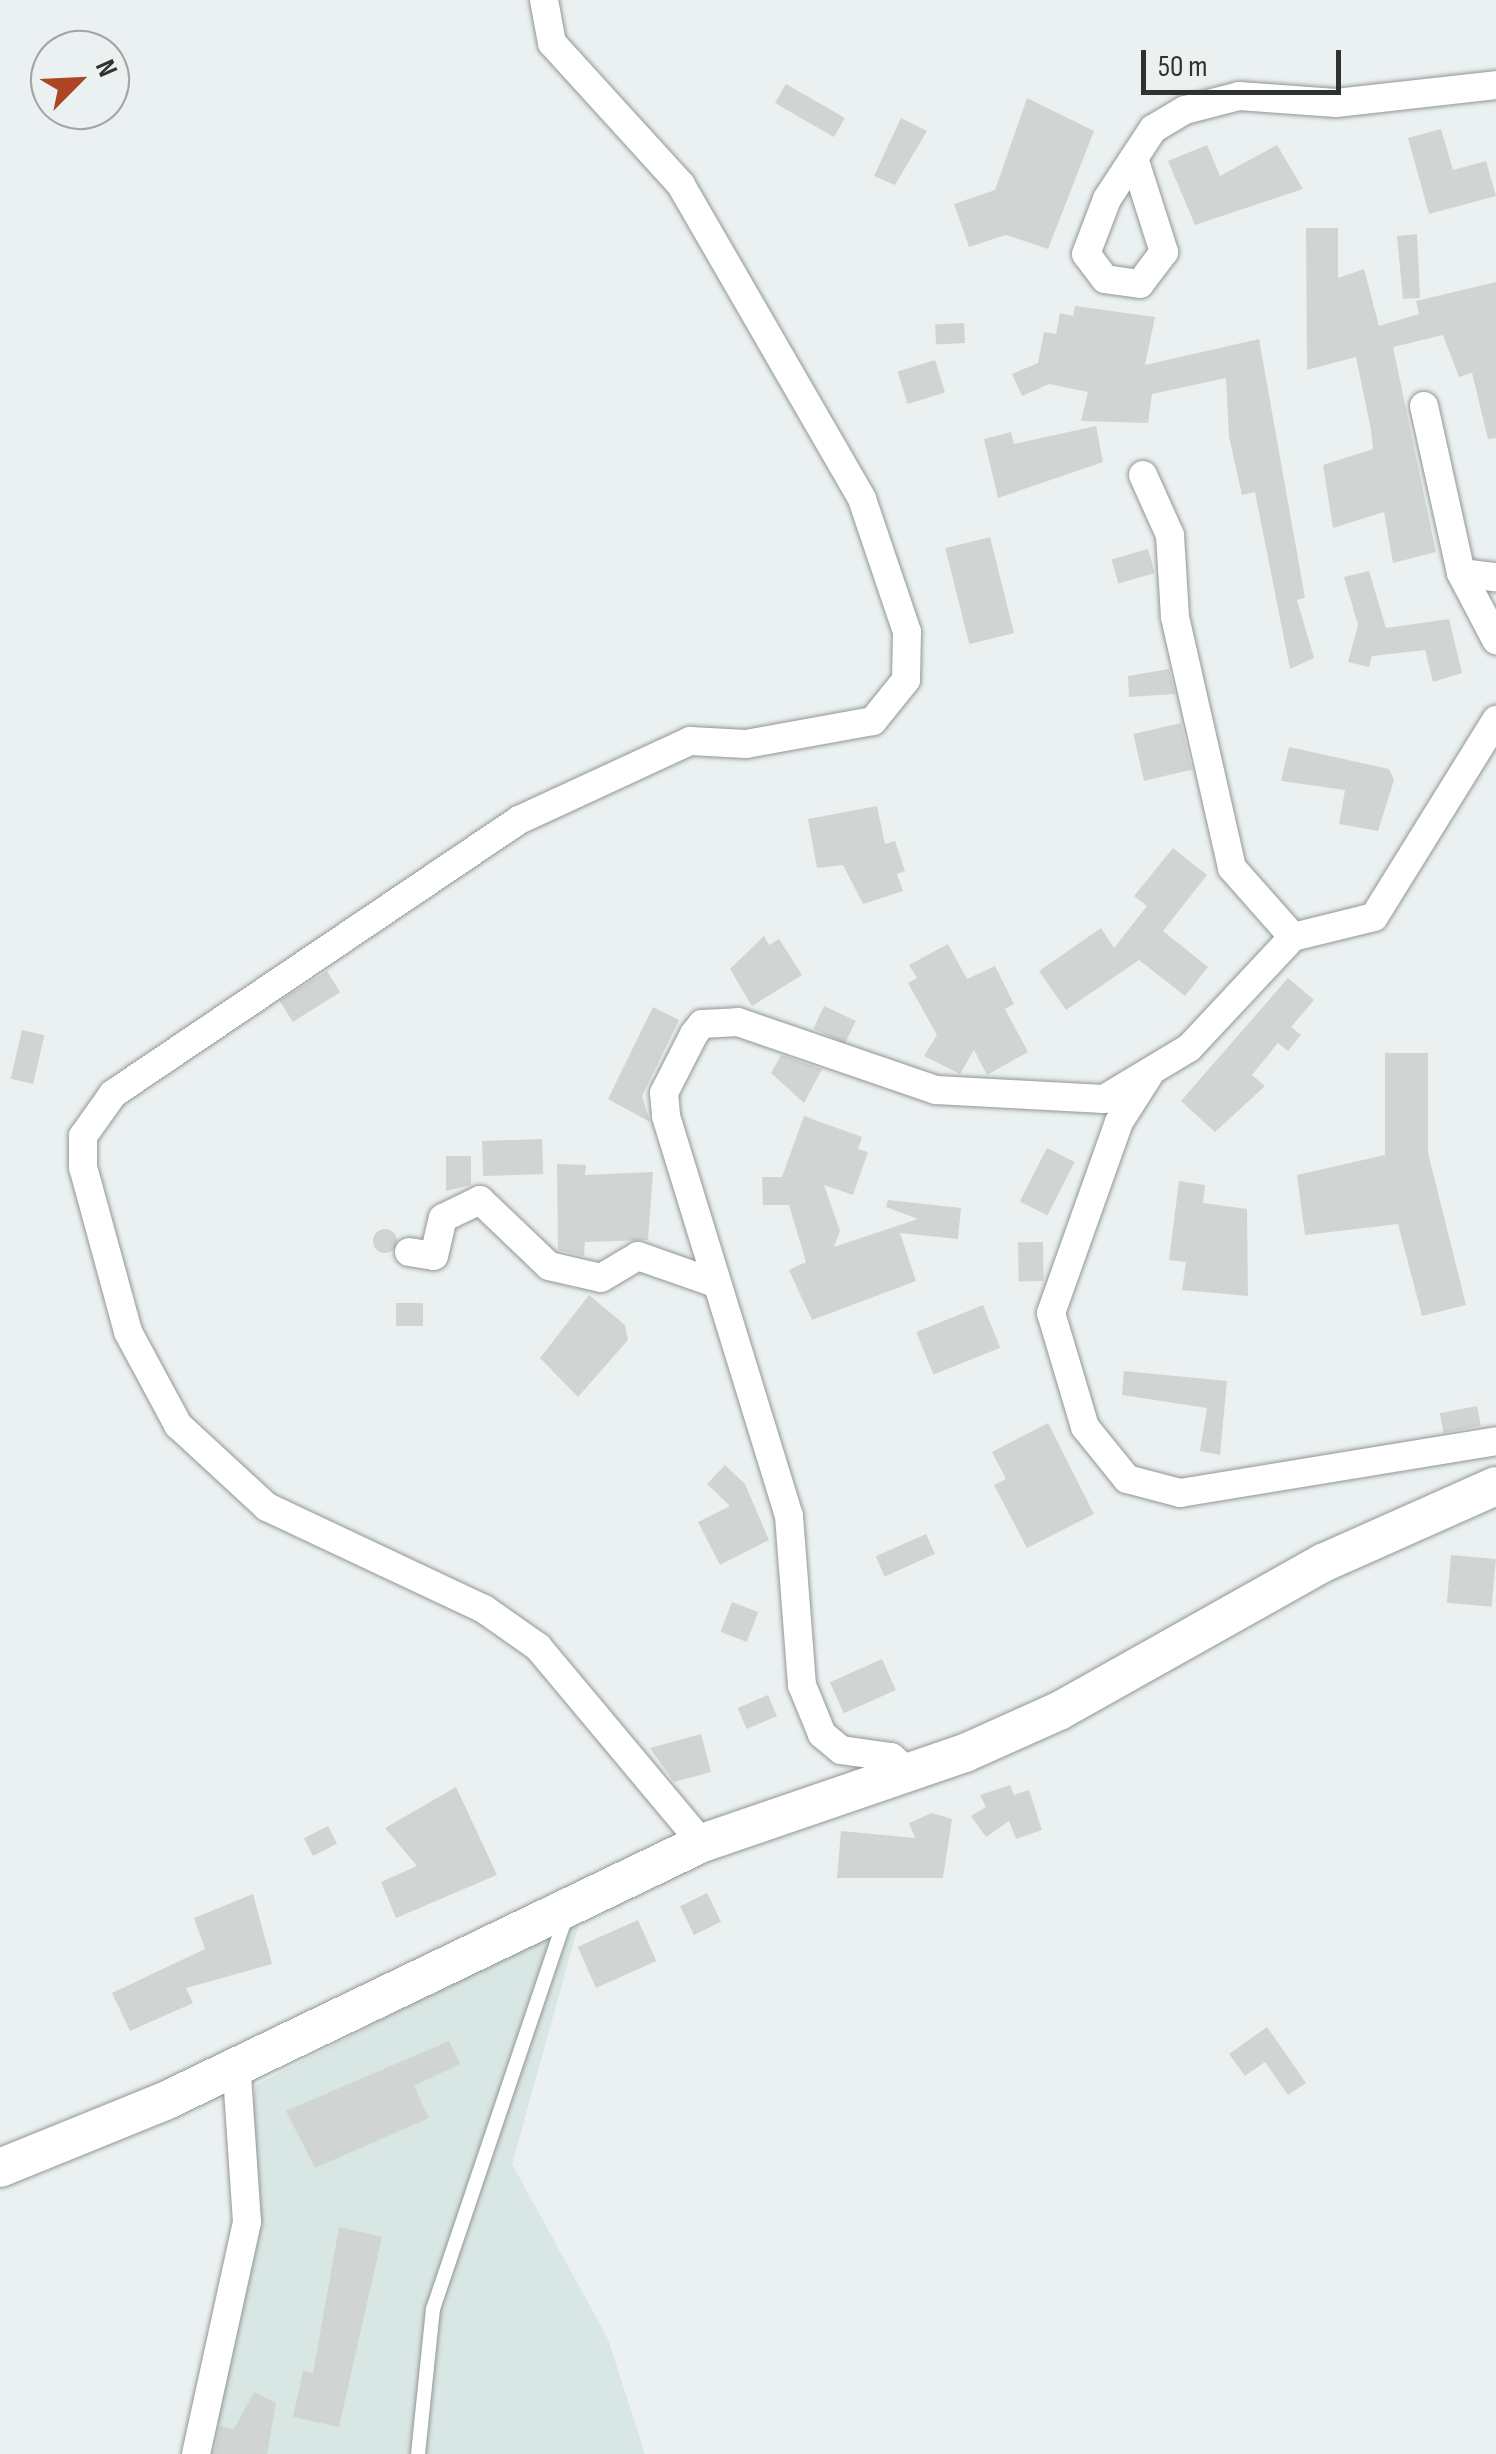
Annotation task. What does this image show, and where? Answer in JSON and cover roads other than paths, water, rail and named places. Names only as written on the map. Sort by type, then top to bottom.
[{"type":"main road","points":[[0,2168],[86,2137],[236,2062],[702,1843],[910,1773],[1059,1711],[1324,1564],[1496,1486]]},
{"type":"street","points":[[544,0],[552,43],[681,186],[862,499],[907,632],[906,680],[873,722],[746,744],[690,741],[519,820],[113,1094],[83,1136],[83,1167],[128,1332],[178,1425],[267,1507],[484,1609],[538,1647],[702,1843]]},
{"type":"street","points":[[1134,158],[1153,129],[1239,96],[1336,103],[1496,85]]},
{"type":"street","points":[[1424,406],[1461,573],[1496,640]]},
{"type":"street","points":[[1143,475],[1170,535],[1175,617],[1232,868],[1293,937]]},
{"type":"street","points":[[1461,573],[1496,576]]},
{"type":"street","points":[[910,1773],[891,1758],[841,1750],[822,1734],[802,1685],[790,1516],[737,1332],[712,1282],[664,1102],[702,1024],[738,1022],[960,1094],[1104,1099],[1188,1048],[1293,937],[1374,916],[1496,720]]},
{"type":"street","points":[[1152,1070],[1120,1122],[1051,1313],[1085,1426],[1127,1479],[1180,1493],[1496,1441]]},
{"type":"street","points":[[409,1252],[434,1256],[444,1218],[480,1200],[549,1266],[601,1278],[638,1256],[712,1282]]},
{"type":"street","points":[[196,2454],[247,2222],[236,2062]]},
{"type":"lane","points":[[418,2454],[433,2309],[568,1909]]}]
